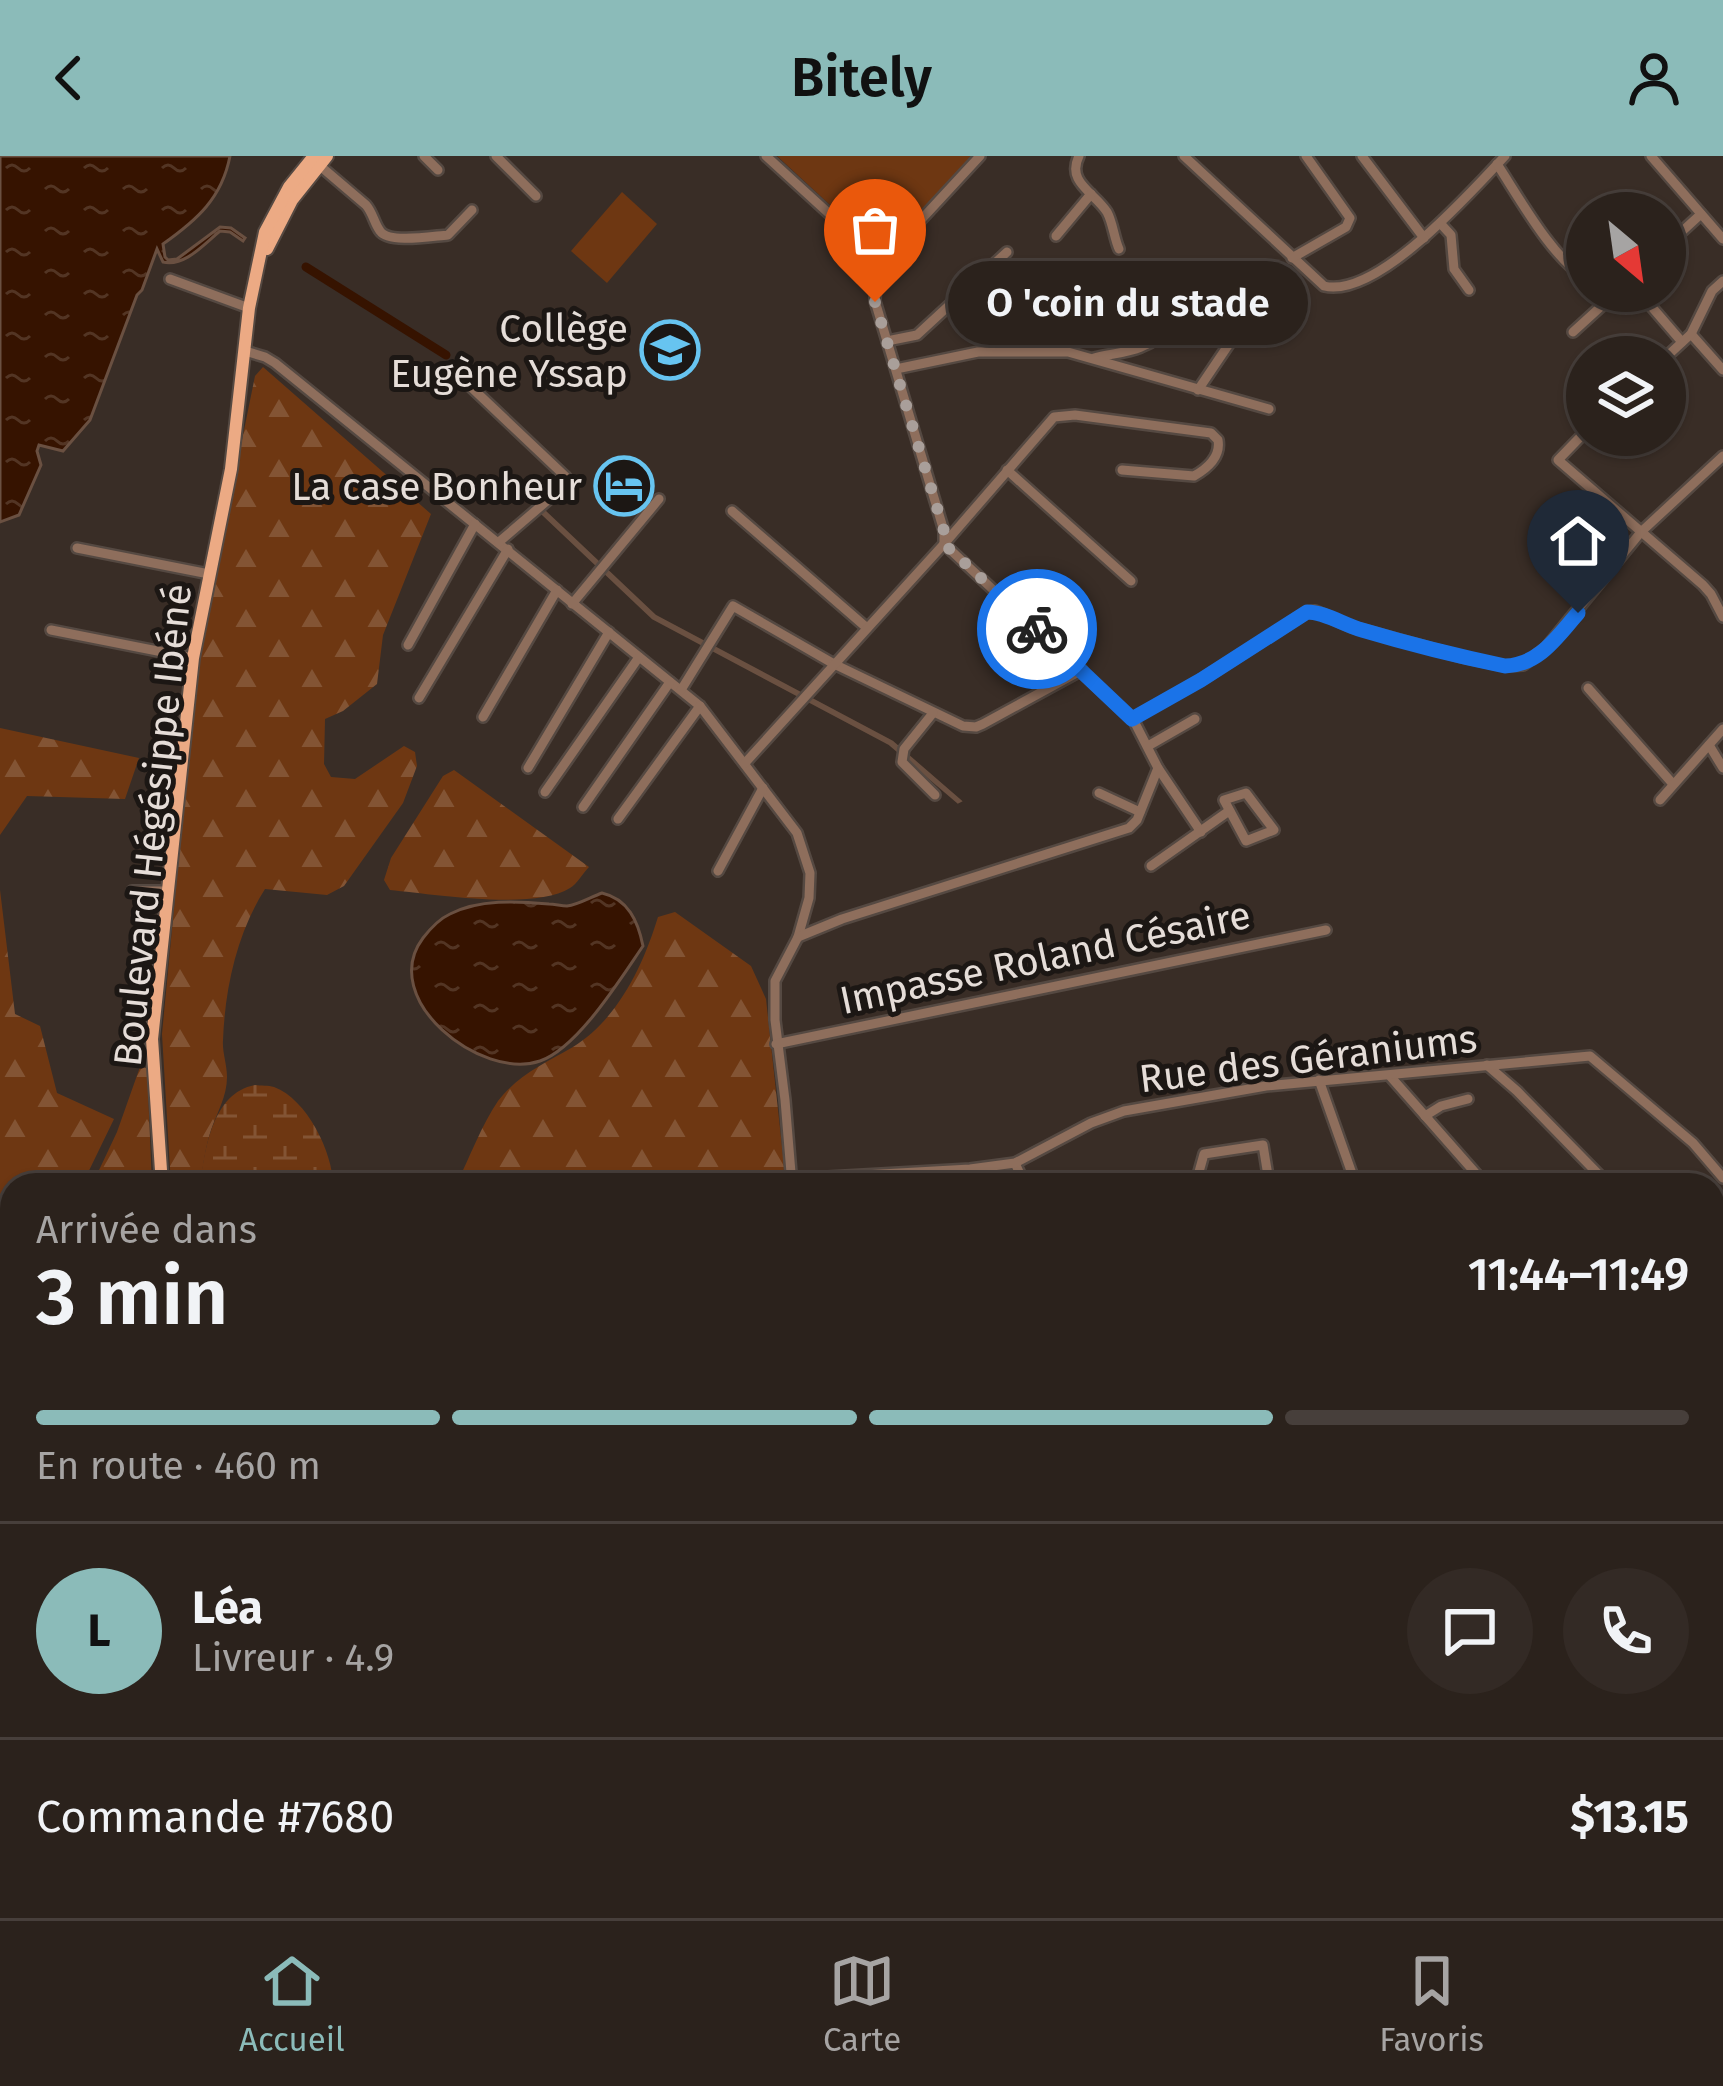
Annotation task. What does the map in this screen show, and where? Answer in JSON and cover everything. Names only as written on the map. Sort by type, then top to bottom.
[{"type":"main road","name":"Boulevard Hégésippe Ibéné","points":[[161,1173],[152,1039],[193,658],[231,469],[249,308],[260,260],[320,159]]},
{"type":"street","points":[[424,156],[438,170]]},
{"type":"street","points":[[496,156],[536,196]]},
{"type":"street","points":[[766,156],[882,262]]},
{"type":"street","points":[[980,156],[882,262],[875,302],[944,544],[1132,719],[1315,611],[1352,627],[1462,657],[1523,665],[1546,648],[1641,532],[1723,456]]},
{"type":"street","points":[[1078,156],[1073,171],[1106,211],[1119,249]]},
{"type":"street","points":[[1184,156],[1324,286],[1344,288],[1365,280],[1424,238],[1503,158],[1566,262]]},
{"type":"street","points":[[1292,258],[1346,226],[1350,218],[1306,156]]},
{"type":"street","points":[[1362,156],[1424,238]]},
{"type":"street","points":[[1651,156],[1723,239]]},
{"type":"street","points":[[320,159],[391,238],[448,235],[472,211]]},
{"type":"street","points":[[1056,236],[1091,194]]},
{"type":"street","points":[[1686,228],[1701,214]]},
{"type":"street","points":[[1439,223],[1451,235],[1454,269],[1469,290]]},
{"type":"street","points":[[887,341],[917,335],[1006,252]]},
{"type":"street","points":[[170,279],[249,308]]},
{"type":"street","points":[[1723,281],[1712,291],[1686,338],[1723,370]]},
{"type":"street","points":[[1094,358],[1145,346],[1158,337],[1179,309],[1180,287]]},
{"type":"street","points":[[1198,390],[1254,308]]},
{"type":"street","points":[[1573,332],[1593,312]]},
{"type":"street","points":[[1659,312],[1684,336]]},
{"type":"street","points":[[245,351],[275,363],[700,706],[800,832],[811,873],[809,898],[798,937],[776,981],[776,1044],[791,1173]]},
{"type":"street","points":[[896,369],[978,352],[1068,352],[1270,409]]},
{"type":"street","points":[[419,698],[504,545],[562,488],[566,477],[453,370]]},
{"type":"street","points":[[745,763],[1047,423],[1063,415],[1211,433],[1217,440],[1217,455],[1194,476],[1122,470]]},
{"type":"street","points":[[1566,452],[1558,460],[1703,585],[1722,609]]},
{"type":"street","points":[[1007,470],[1131,581]]},
{"type":"street","points":[[572,604],[659,499]]},
{"type":"street","points":[[732,511],[867,628]]},
{"type":"street","points":[[408,646],[475,524]]},
{"type":"street","points":[[77,548],[208,574]]},
{"type":"street","points":[[483,717],[557,590]]},
{"type":"street","points":[[681,690],[734,606],[834,664],[963,726],[976,727],[1082,670]]},
{"type":"street","points":[[51,630],[193,658]]},
{"type":"street","points":[[528,768],[609,632]]},
{"type":"street","points":[[545,792],[639,657]]},
{"type":"street","points":[[583,807],[670,682]]},
{"type":"street","points":[[1588,688],[1673,784]]},
{"type":"street","points":[[618,819],[700,706]]},
{"type":"street","points":[[933,712],[904,749],[902,762],[935,795]]},
{"type":"street","points":[[1148,746],[1195,719]]},
{"type":"street","points":[[1136,725],[1201,832]]},
{"type":"street","points":[[1660,800],[1723,729]]},
{"type":"street","points":[[1709,745],[1723,768]]},
{"type":"street","points":[[798,937],[1129,828],[1158,768]]},
{"type":"street","points":[[718,871],[763,788]]},
{"type":"street","points":[[1246,793],[1274,830],[1246,841],[1229,811],[1224,800],[1246,793]]},
{"type":"street","points":[[1100,794],[1140,812]]},
{"type":"street","points":[[1151,866],[1229,811]]},
{"type":"street","points":[[132,891],[167,891]]},
{"type":"street","name":"Impasse Roland Césaire","points":[[776,1044],[1326,930]]},
{"type":"street","name":"Rue des Géraniums","points":[[915,1173],[1015,1163],[1124,1111],[1266,1085],[1590,1056],[1693,1143],[1719,1173]]},
{"type":"street","points":[[1487,1065],[1597,1173]]},
{"type":"street","points":[[1390,1076],[1475,1173]]},
{"type":"street","points":[[1319,1080],[1352,1173]]},
{"type":"street","points":[[1425,1116],[1468,1099]]},
{"type":"street","points":[[1199,1173],[1204,1154],[1263,1144],[1268,1173]]},
{"type":"street","points":[[1015,1163],[1020,1173]]},
{"type":"green space","points":[[777,156],[971,156],[883,254]]},
{"type":"green space","points":[[622,192],[657,224],[607,283],[571,251]]},
{"type":"green space","points":[[263,367],[431,514],[383,635],[377,684],[325,719],[324,764],[331,777],[355,779],[404,746],[415,752],[417,766],[403,803],[344,886],[327,895],[265,889],[240,942],[230,981],[223,1040],[227,1084],[202,1173],[170,1173],[162,1034],[198,657],[255,376]]},
{"type":"green space","points":[[0,728],[139,758],[125,799],[27,796],[0,835]]},
{"type":"green space","points":[[454,770],[589,867],[575,884],[554,895],[509,900],[390,890],[384,880],[391,858],[443,776]]},
{"type":"green space","points":[[0,890],[15,1014],[40,1026],[57,1093],[114,1119],[88,1173],[0,1173]]},
{"type":"green space","points":[[675,912],[751,966],[766,999],[784,1173],[462,1173],[506,1092],[589,1035],[616,1006],[645,954],[658,917]]},
{"type":"green space","points":[[140,1067],[147,1068],[151,1173],[98,1173]]},
{"type":"green space","points":[[272,1086],[286,1093],[316,1128],[332,1173],[202,1173],[213,1125],[240,1090]]},
{"type":"water","points":[[0,156],[230,156],[221,184],[206,207],[163,244],[165,257],[177,259],[220,227],[245,238],[220,231],[194,253],[171,263],[163,262],[157,249],[90,420],[63,451],[39,445],[41,465],[19,515],[0,522]]},
{"type":"water","points":[[544,511],[655,616],[892,742],[960,801],[890,744],[653,618]]},
{"type":"water","points":[[602,893],[619,900],[630,912],[643,946],[598,1011],[554,1054],[516,1064],[490,1059],[442,1030],[424,1009],[414,986],[412,962],[423,938],[442,919],[486,903],[567,906]]},
{"type":"waterway","points":[[306,267],[446,355]]},
{"type":"way so far","points":[[875,302],[944,544],[1037,629]]},
{"type":"place","name":"O 'coin du stade","points":[[875,302]]},
{"type":"place","name":"Collège Eugène Yssap","points":[[670,350]]},
{"type":"place","name":"La case Bonheur","points":[[624,486]]},
{"type":"route","points":[[1037,629],[1132,719],[1307,612],[1505,666],[1523,665],[1578,613]]}]
